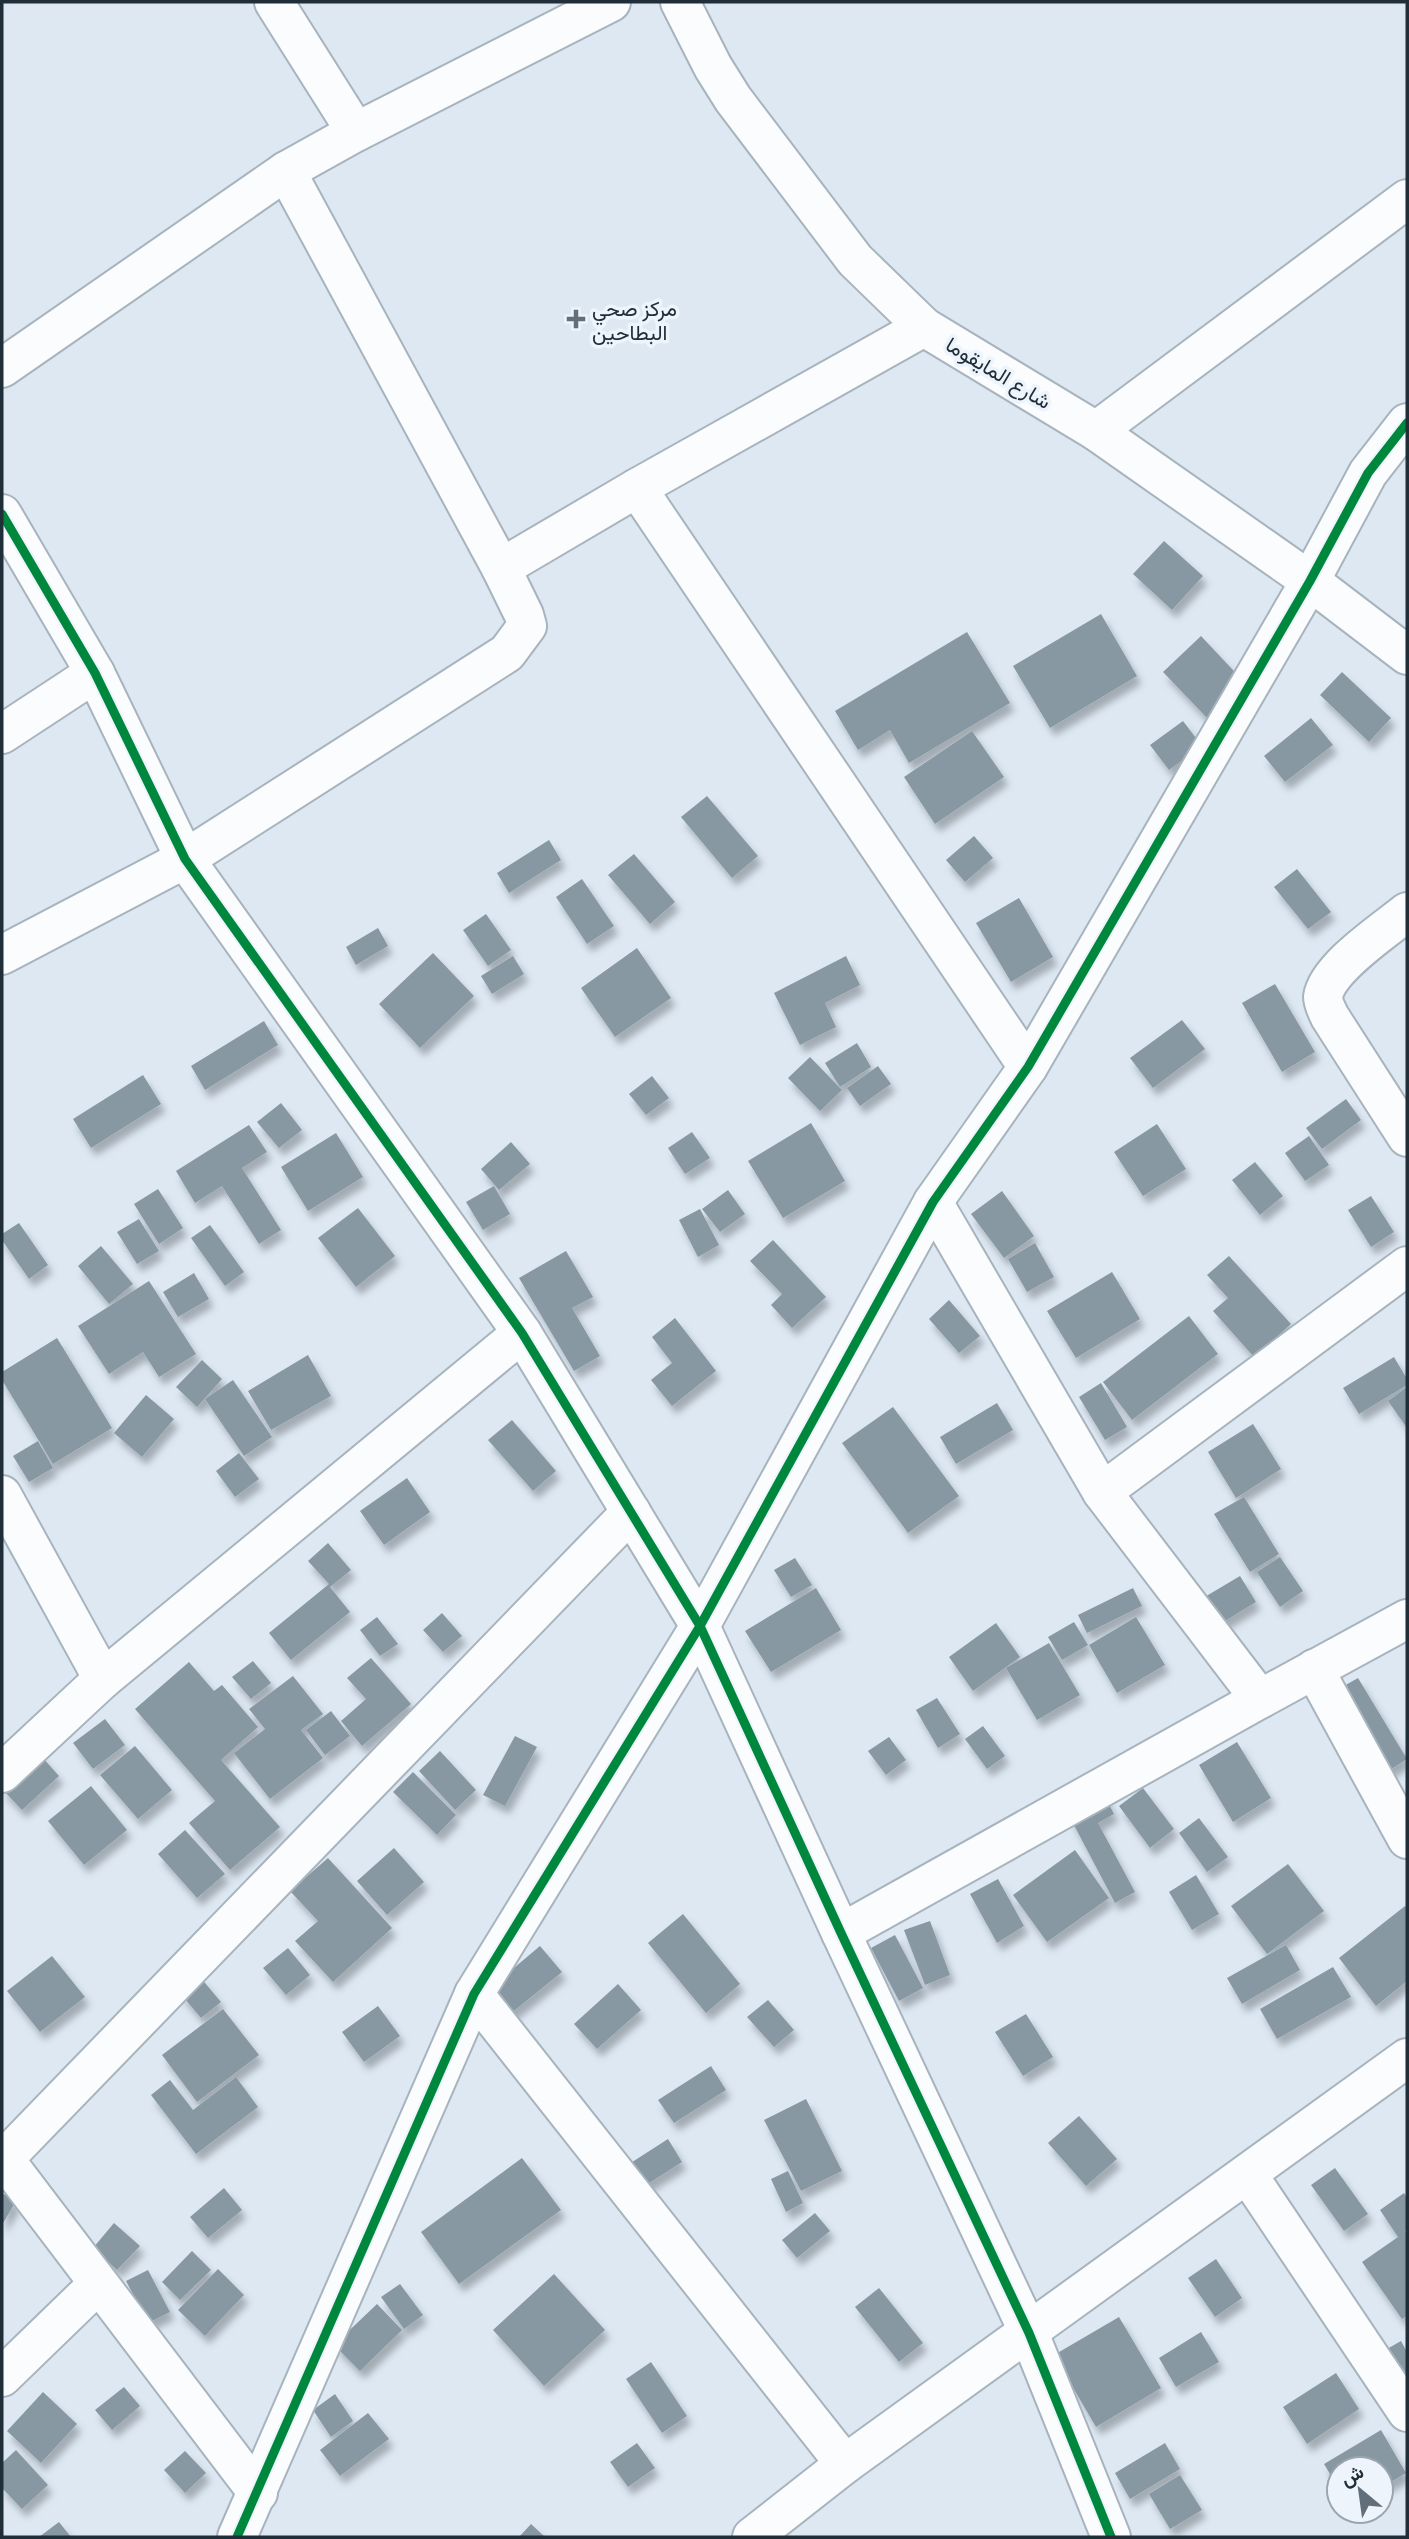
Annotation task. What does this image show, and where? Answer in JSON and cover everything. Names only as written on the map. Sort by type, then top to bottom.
[{"type":"street","points":[[274,2],[356,132]]},
{"type":"street","points":[[2,368],[286,172],[356,132],[611,2]]},
{"type":"street","name":"شارع المايقوما","points":[[680,2],[713,67],[733,99],[855,260],[924,327],[1096,431],[1310,581],[1407,655]]},
{"type":"street","points":[[2,955],[185,859],[507,653],[527,626],[501,568],[286,172]]},
{"type":"street","points":[[1096,431],[1407,199]]},
{"type":"street","points":[[501,568],[924,327]]},
{"type":"street","points":[[237,2537],[474,1994],[700,1626],[933,1202],[1028,1067],[1310,581],[1368,473],[1407,423]]},
{"type":"street","points":[[638,488],[1028,1067]]},
{"type":"street","points":[[2,514],[94,673],[185,859],[522,1333],[700,1626],[1029,2333],[1097,2530]]},
{"type":"street","points":[[2,734],[94,673]]},
{"type":"street","points":[[1407,912],[1342,965],[1326,985],[1323,1000],[1330,1017],[1407,1138]]},
{"type":"street","points":[[933,1202],[1102,1492],[1259,1699]]},
{"type":"street","points":[[1102,1492],[1407,1266]]},
{"type":"street","points":[[2,1773],[103,1679],[522,1333]]},
{"type":"street","points":[[2,1495],[103,1679]]},
{"type":"street","points":[[258,2493],[3,2159],[631,1512]]},
{"type":"street","points":[[841,1933],[1407,1619]]},
{"type":"street","points":[[1314,1669],[1407,1839]]},
{"type":"street","points":[[474,1994],[845,2464]]},
{"type":"street","points":[[752,2537],[845,2464],[1407,2058]]},
{"type":"street","points":[[1248,2175],[1407,2412]]},
{"type":"street","points":[[2,2377],[98,2284]]},
{"type":"building","points":[[1164,541],[1203,576],[1172,610],[1133,574]]},
{"type":"building","points":[[1101,614],[1137,676],[1050,728],[1013,666]]},
{"type":"building","points":[[967,632],[1010,703],[909,763],[890,730],[858,750],[835,711]]},
{"type":"building","points":[[1201,636],[1247,685],[1209,720],[1163,672]]},
{"type":"building","points":[[1342,672],[1391,718],[1369,742],[1320,695]]},
{"type":"building","points":[[1311,718],[1333,745],[1285,782],[1264,756]]},
{"type":"building","points":[[1183,721],[1202,746],[1169,770],[1150,745]]},
{"type":"building","points":[[972,731],[1004,777],[935,824],[904,777]]},
{"type":"building","points":[[707,796],[758,856],[732,878],[681,817]]},
{"type":"building","points":[[974,836],[993,858],[965,882],[946,860]]},
{"type":"building","points":[[549,840],[561,860],[509,893],[497,873]]},
{"type":"building","points":[[634,854],[675,902],[650,924],[608,875]]},
{"type":"building","points":[[1297,869],[1331,912],[1308,929],[1274,887]]},
{"type":"building","points":[[582,879],[614,926],[587,944],[556,897]]},
{"type":"building","points":[[1019,898],[1053,957],[1011,982],[976,923]]},
{"type":"building","points":[[486,914],[511,950],[488,966],[463,930]]},
{"type":"building","points":[[378,928],[388,946],[356,965],[346,947]]},
{"type":"building","points":[[637,948],[671,998],[615,1037],[581,988]]},
{"type":"building","points":[[433,953],[474,996],[420,1048],[379,1004]]},
{"type":"building","points":[[513,956],[524,974],[492,994],[481,976]]},
{"type":"building","points":[[846,956],[860,985],[825,1003],[836,1027],[800,1045],[774,993]]},
{"type":"building","points":[[1275,984],[1315,1052],[1282,1072],[1242,1003]]},
{"type":"building","points":[[1182,1020],[1205,1049],[1153,1088],[1130,1058]]},
{"type":"building","points":[[264,1021],[278,1045],[205,1090],[191,1066]]},
{"type":"building","points":[[857,1043],[871,1067],[840,1087],[825,1063]]},
{"type":"building","points":[[810,1057],[842,1090],[820,1111],[788,1078]]},
{"type":"building","points":[[878,1066],[891,1084],[860,1106],[847,1088]]},
{"type":"building","points":[[143,1075],[161,1104],[91,1148],[73,1119]]},
{"type":"building","points":[[652,1076],[669,1098],[646,1115],[629,1094]]},
{"type":"building","points":[[1346,1099],[1361,1120],[1322,1149],[1306,1128]]},
{"type":"building","points":[[281,1103],[302,1130],[279,1148],[257,1122]]},
{"type":"building","points":[[811,1123],[845,1181],[783,1218],[748,1161]]},
{"type":"building","points":[[1157,1124],[1186,1169],[1143,1196],[1114,1152]]},
{"type":"building","points":[[249,1125],[267,1152],[242,1168],[281,1230],[259,1244],[222,1186],[195,1203],[176,1171]]},
{"type":"building","points":[[692,1132],[710,1158],[685,1174],[668,1148]]},
{"type":"building","points":[[336,1133],[363,1177],[308,1211],[281,1167]]},
{"type":"building","points":[[1309,1136],[1329,1165],[1305,1181],[1285,1153]]},
{"type":"building","points":[[511,1142],[530,1164],[499,1190],[481,1169]]},
{"type":"building","points":[[1255,1162],[1283,1196],[1260,1215],[1232,1180]]},
{"type":"building","points":[[494,1186],[510,1214],[483,1230],[466,1202]]},
{"type":"building","points":[[158,1189],[183,1228],[159,1244],[134,1204]]},
{"type":"building","points":[[728,1190],[745,1214],[720,1232],[702,1209]]},
{"type":"building","points":[[1002,1191],[1034,1236],[1004,1258],[971,1214]]},
{"type":"building","points":[[1371,1196],[1394,1232],[1371,1247],[1348,1210]]},
{"type":"building","points":[[358,1208],[395,1256],[356,1287],[318,1238]]},
{"type":"building","points":[[700,1209],[719,1245],[698,1257],[679,1220]]},
{"type":"building","points":[[139,1219],[159,1251],[137,1264],[117,1232]]},
{"type":"building","points":[[19,1223],[48,1265],[29,1279],[2,1240],[2,1234]]},
{"type":"building","points":[[210,1225],[244,1272],[225,1286],[191,1238]]},
{"type":"building","points":[[773,1240],[826,1297],[792,1328],[771,1305],[782,1294],[750,1261]]},
{"type":"building","points":[[1035,1243],[1054,1277],[1027,1292],[1008,1259]]},
{"type":"building","points":[[101,1246],[133,1284],[109,1304],[78,1266]]},
{"type":"building","points":[[566,1251],[593,1297],[572,1308],[600,1356],[574,1371],[519,1278]]},
{"type":"building","points":[[1229,1256],[1291,1324],[1254,1357],[1213,1311],[1228,1298],[1207,1275]]},
{"type":"building","points":[[1112,1272],[1140,1319],[1076,1358],[1047,1311]]},
{"type":"building","points":[[194,1273],[209,1299],[178,1317],[163,1292]]},
{"type":"building","points":[[149,1281],[196,1354],[159,1377],[143,1352],[109,1374],[78,1326]]},
{"type":"building","points":[[949,1300],[980,1336],[959,1353],[929,1319]]},
{"type":"building","points":[[1189,1316],[1218,1354],[1132,1420],[1103,1382]]},
{"type":"building","points":[[675,1318],[716,1371],[672,1406],[651,1380],[672,1363],[652,1337]]},
{"type":"building","points":[[57,1338],[112,1428],[53,1464],[2,1380],[2,1372]]},
{"type":"building","points":[[308,1355],[331,1396],[271,1430],[248,1391]]},
{"type":"building","points":[[1394,1357],[1407,1379],[1407,1385],[1359,1414],[1343,1388]]},
{"type":"building","points":[[202,1360],[222,1379],[197,1407],[176,1387]]},
{"type":"building","points":[[233,1380],[272,1437],[244,1456],[205,1399]]},
{"type":"building","points":[[1101,1383],[1127,1427],[1105,1440],[1079,1397]]},
{"type":"building","points":[[1407,1387],[1407,1428],[1388,1401]]},
{"type":"building","points":[[146,1395],[174,1419],[142,1457],[114,1433]]},
{"type":"building","points":[[997,1403],[1013,1430],[956,1464],[940,1437]]},
{"type":"building","points":[[893,1407],[959,1496],[908,1533],[842,1443]]},
{"type":"building","points":[[512,1420],[556,1471],[533,1491],[488,1440]]},
{"type":"building","points":[[1253,1424],[1281,1469],[1236,1498],[1208,1452]]},
{"type":"building","points":[[38,1441],[53,1468],[29,1482],[13,1456]]},
{"type":"building","points":[[239,1453],[259,1479],[235,1497],[216,1471]]},
{"type":"building","points":[[407,1478],[430,1512],[384,1545],[360,1511]]},
{"type":"building","points":[[1244,1497],[1279,1554],[1250,1572],[1214,1514]]},
{"type":"building","points":[[328,1543],[351,1570],[330,1587],[350,1612],[291,1660],[269,1633],[329,1584],[308,1561]]},
{"type":"building","points":[[1280,1557],[1303,1591],[1280,1607],[1257,1572]]},
{"type":"building","points":[[795,1558],[812,1585],[791,1597],[774,1570]]},
{"type":"building","points":[[1240,1576],[1256,1602],[1220,1624],[1203,1598]]},
{"type":"building","points":[[816,1588],[841,1630],[771,1672],[745,1631]]},
{"type":"building","points":[[1133,1588],[1142,1606],[1087,1633],[1078,1615]]},
{"type":"building","points":[[442,1613],[462,1636],[443,1652],[423,1630]]},
{"type":"building","points":[[377,1617],[398,1644],[380,1656],[360,1630]]},
{"type":"building","points":[[1136,1617],[1165,1665],[1117,1693],[1089,1645]]},
{"type":"building","points":[[1074,1622],[1088,1645],[1062,1660],[1048,1637]]},
{"type":"building","points":[[996,1623],[1020,1657],[973,1691],[949,1657]]},
{"type":"building","points":[[1049,1643],[1080,1695],[1037,1720],[1006,1668]]},
{"type":"building","points":[[371,1658],[411,1704],[362,1746],[341,1721],[366,1699],[347,1678]]},
{"type":"building","points":[[253,1661],[271,1683],[251,1699],[232,1677]]},
{"type":"building","points":[[189,1662],[214,1691],[222,1685],[258,1727],[221,1760],[280,1827],[230,1870],[189,1823],[215,1801],[135,1709]]},
{"type":"building","points":[[293,1676],[323,1714],[301,1730],[323,1758],[270,1799],[234,1753],[265,1729],[249,1709]]},
{"type":"building","points":[[1358,1678],[1407,1759],[1385,1773],[1335,1691]]},
{"type":"building","points":[[937,1698],[960,1734],[938,1748],[916,1710]]},
{"type":"building","points":[[331,1711],[350,1736],[325,1755],[306,1730]]},
{"type":"building","points":[[105,1719],[125,1745],[93,1769],[73,1743]]},
{"type":"building","points":[[983,1726],[1005,1756],[987,1769],[965,1739]]},
{"type":"building","points":[[515,1736],[537,1747],[505,1806],[483,1795]]},
{"type":"building","points":[[889,1737],[906,1760],[886,1775],[868,1751]]},
{"type":"building","points":[[1237,1742],[1271,1798],[1233,1822],[1199,1765]]},
{"type":"building","points":[[135,1746],[172,1790],[138,1819],[100,1775]]},
{"type":"building","points":[[35,1749],[59,1776],[22,1810],[2,1789]]},
{"type":"building","points":[[440,1751],[476,1790],[455,1810],[419,1771]]},
{"type":"building","points":[[413,1772],[456,1815],[437,1835],[393,1792]]},
{"type":"building","points":[[91,1786],[127,1830],[84,1865],[48,1821]]},
{"type":"building","points":[[1143,1788],[1174,1829],[1150,1848],[1119,1806]]},
{"type":"building","points":[[1101,1789],[1114,1814],[1098,1823],[1135,1892],[1115,1903],[1065,1808]]},
{"type":"building","points":[[1199,1818],[1228,1857],[1207,1872],[1179,1833]]},
{"type":"building","points":[[185,1830],[225,1874],[197,1898],[158,1854]]},
{"type":"building","points":[[394,1848],[424,1882],[387,1915],[357,1881]]},
{"type":"building","points":[[1075,1850],[1109,1898],[1047,1942],[1013,1895]]},
{"type":"building","points":[[328,1858],[392,1928],[333,1982],[295,1941],[318,1921],[290,1891]]},
{"type":"building","points":[[1288,1864],[1324,1911],[1267,1954],[1231,1906]]},
{"type":"building","points":[[1196,1875],[1219,1914],[1192,1930],[1169,1892]]},
{"type":"building","points":[[998,1879],[1024,1926],[997,1943],[970,1894]]},
{"type":"building","points":[[1405,1906],[1407,1981],[1376,2006],[1339,1958]]},
{"type":"building","points":[[683,1914],[740,1984],[706,2013],[648,1943]]},
{"type":"building","points":[[930,1921],[950,1975],[925,1985],[904,1930]]},
{"type":"building","points":[[895,1935],[923,1988],[899,2001],[871,1948]]},
{"type":"building","points":[[1286,1945],[1300,1970],[1242,2004],[1227,1978]]},
{"type":"building","points":[[540,1946],[562,1972],[504,2019],[483,1994]]},
{"type":"building","points":[[288,1948],[310,1975],[286,1995],[263,1968]]},
{"type":"building","points":[[52,1956],[85,1997],[40,2032],[7,1991]]},
{"type":"building","points":[[1333,1967],[1351,1997],[1277,2039],[1260,2009]]},
{"type":"building","points":[[200,1977],[221,2002],[201,2018],[180,1993]]},
{"type":"building","points":[[618,1984],[641,2010],[597,2049],[574,2024]]},
{"type":"building","points":[[768,2000],[794,2030],[774,2047],[747,2017]]},
{"type":"building","points":[[378,2006],[400,2036],[364,2062],[342,2032]]},
{"type":"building","points":[[223,2009],[259,2055],[197,2102],[162,2055]]},
{"type":"building","points":[[1026,2014],[1053,2057],[1023,2076],[995,2032]]},
{"type":"building","points":[[711,2066],[726,2090],[674,2123],[658,2100]]},
{"type":"building","points":[[236,2077],[258,2107],[196,2154],[151,2095],[170,2080],[193,2110]]},
{"type":"building","points":[[806,2099],[842,2171],[801,2191],[764,2120]]},
{"type":"building","points":[[1079,2116],[1117,2159],[1086,2186],[1048,2143]]},
{"type":"building","points":[[668,2139],[682,2162],[640,2189],[626,2166]]},
{"type":"building","points":[[522,2158],[561,2210],[459,2284],[421,2232]]},
{"type":"building","points":[[1335,2168],[1368,2214],[1344,2231],[1311,2185]]},
{"type":"building","points":[[788,2171],[803,2203],[786,2212],[771,2179]]},
{"type":"building","points":[[224,2188],[242,2210],[208,2238],[190,2217]]},
{"type":"building","points":[[2,2193],[16,2201],[2,2225]]},
{"type":"building","points":[[1404,2193],[1407,2198],[1407,2316],[1402,2319],[1362,2262],[1398,2237],[1380,2210]]},
{"type":"building","points":[[815,2213],[830,2231],[797,2258],[782,2240]]},
{"type":"building","points":[[114,2223],[140,2246],[117,2270],[93,2248]]},
{"type":"building","points":[[192,2251],[211,2270],[180,2300],[162,2282]]},
{"type":"building","points":[[1216,2259],[1242,2298],[1215,2317],[1188,2278]]},
{"type":"building","points":[[218,2269],[244,2295],[205,2336],[178,2310]]},
{"type":"building","points":[[148,2270],[170,2312],[148,2323],[126,2281]]},
{"type":"building","points":[[554,2274],[605,2330],[544,2386],[493,2330]]},
{"type":"building","points":[[400,2284],[423,2315],[404,2329],[381,2297]]},
{"type":"building","points":[[879,2288],[923,2343],[899,2362],[855,2307]]},
{"type":"building","points":[[377,2304],[402,2330],[360,2371],[334,2345]]},
{"type":"building","points":[[1119,2317],[1161,2388],[1096,2427],[1054,2355]]},
{"type":"building","points":[[1201,2332],[1219,2362],[1176,2387],[1159,2358]]},
{"type":"building","points":[[1401,2341],[1407,2352],[1407,2378],[1373,2357]]},
{"type":"building","points":[[651,2362],[687,2416],[662,2433],[626,2379]]},
{"type":"building","points":[[1336,2373],[1359,2409],[1307,2444],[1283,2407]]},
{"type":"building","points":[[124,2387],[140,2406],[112,2430],[95,2410]]},
{"type":"building","points":[[43,2392],[77,2424],[41,2463],[7,2431]]},
{"type":"building","points":[[335,2394],[353,2421],[331,2437],[313,2410]]},
{"type":"building","points":[[368,2413],[389,2439],[340,2476],[320,2450]]},
{"type":"building","points":[[1381,2430],[1406,2473],[1395,2480],[1395,2455],[1339,2455]]},
{"type":"building","points":[[637,2443],[655,2468],[628,2487],[610,2462]]},
{"type":"building","points":[[1165,2443],[1180,2469],[1130,2499],[1115,2473]]},
{"type":"building","points":[[16,2450],[48,2485],[22,2509],[2,2488],[2,2463]]},
{"type":"building","points":[[185,2451],[206,2473],[185,2493],[164,2470]]},
{"type":"building","points":[[1180,2475],[1202,2510],[1170,2529],[1149,2494]]},
{"type":"building","points":[[59,2522],[71,2537],[39,2537]]},
{"type":"building","points":[[531,2524],[545,2537],[519,2537]]},
{"type":"cycle path","points":[[237,2537],[474,1994],[700,1626],[933,1202],[1028,1067],[1310,581],[1368,473],[1407,423]]},
{"type":"cycle path","points":[[2,514],[95,673],[185,859],[522,1333],[700,1626],[1029,2333],[1111,2537]]},
{"type":"place","name":"مركز صحي البطاحين","points":[[576,319]]}]
